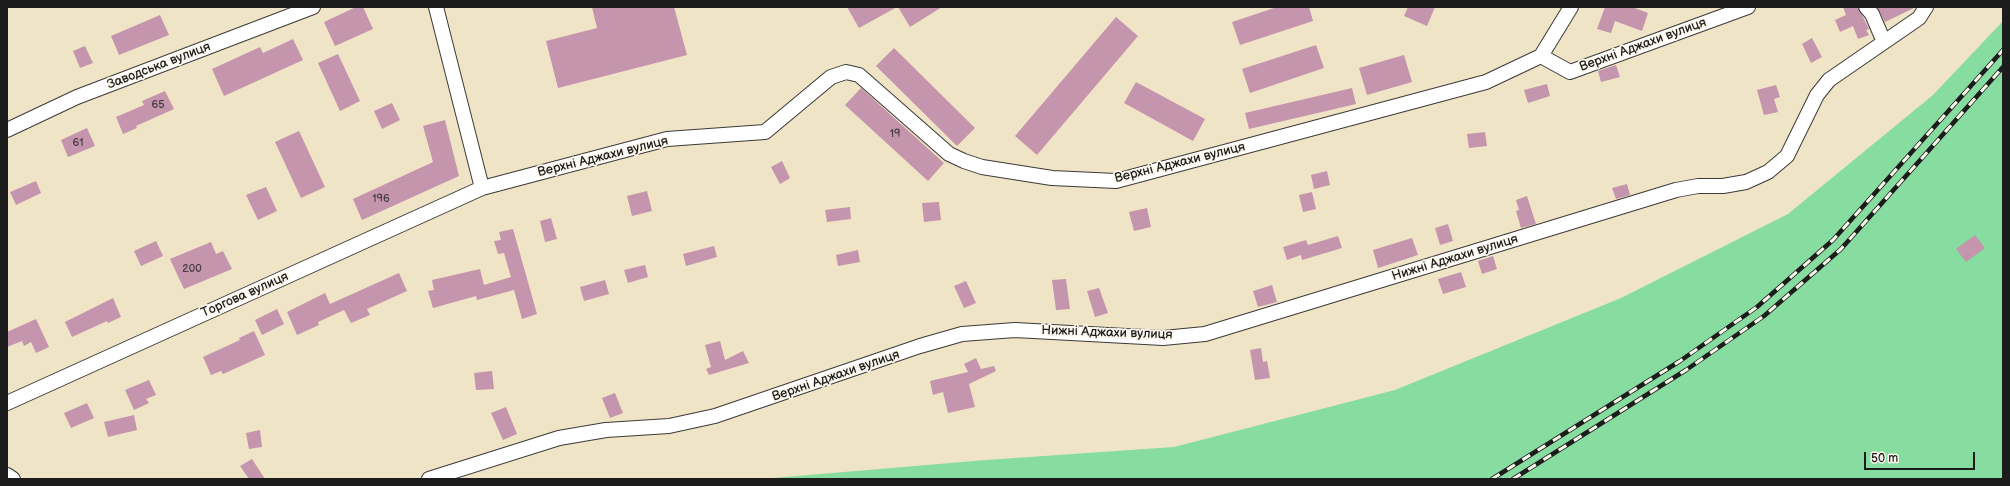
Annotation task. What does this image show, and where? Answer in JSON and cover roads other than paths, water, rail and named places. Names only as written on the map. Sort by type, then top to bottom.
[{"type":"street","name":"Заводська вулиця","points":[[7,130],[77,97],[314,7]]},
{"type":"street","points":[[436,7],[482,188]]},
{"type":"street","points":[[1541,56],[1571,7]]},
{"type":"street","name":"Верхні Аджахи вулиця","points":[[482,188],[668,139],[765,132],[831,77],[846,72],[859,75],[949,154],[964,161],[982,167],[1052,178],[1116,181],[1486,82],[1541,56],[1570,72],[1748,7]]},
{"type":"street","points":[[1866,7],[1872,14],[1884,42]]},
{"type":"street","name":"Нижні Аджахи вулиця","points":[[962,334],[1015,330],[1163,338],[1205,334],[1676,190],[1698,186],[1723,186],[1746,182],[1768,172],[1787,156],[1817,95],[1829,80],[1919,18],[1926,7]]},
{"type":"street","name":"Торгова вулиця","points":[[7,403],[482,188]]},
{"type":"street","name":"Верхні Аджахи вулиця","points":[[429,479],[559,438],[606,430],[669,426],[715,416],[920,346],[962,334]]},
{"type":"street","points":[[7,476],[13,479]]},
{"type":"railway","points":[[1492,479],[1680,361],[1757,307],[1833,240],[2003,50]]},
{"type":"railway","points":[[1513,479],[1686,370],[1764,316],[1841,249],[2003,67]]}]
